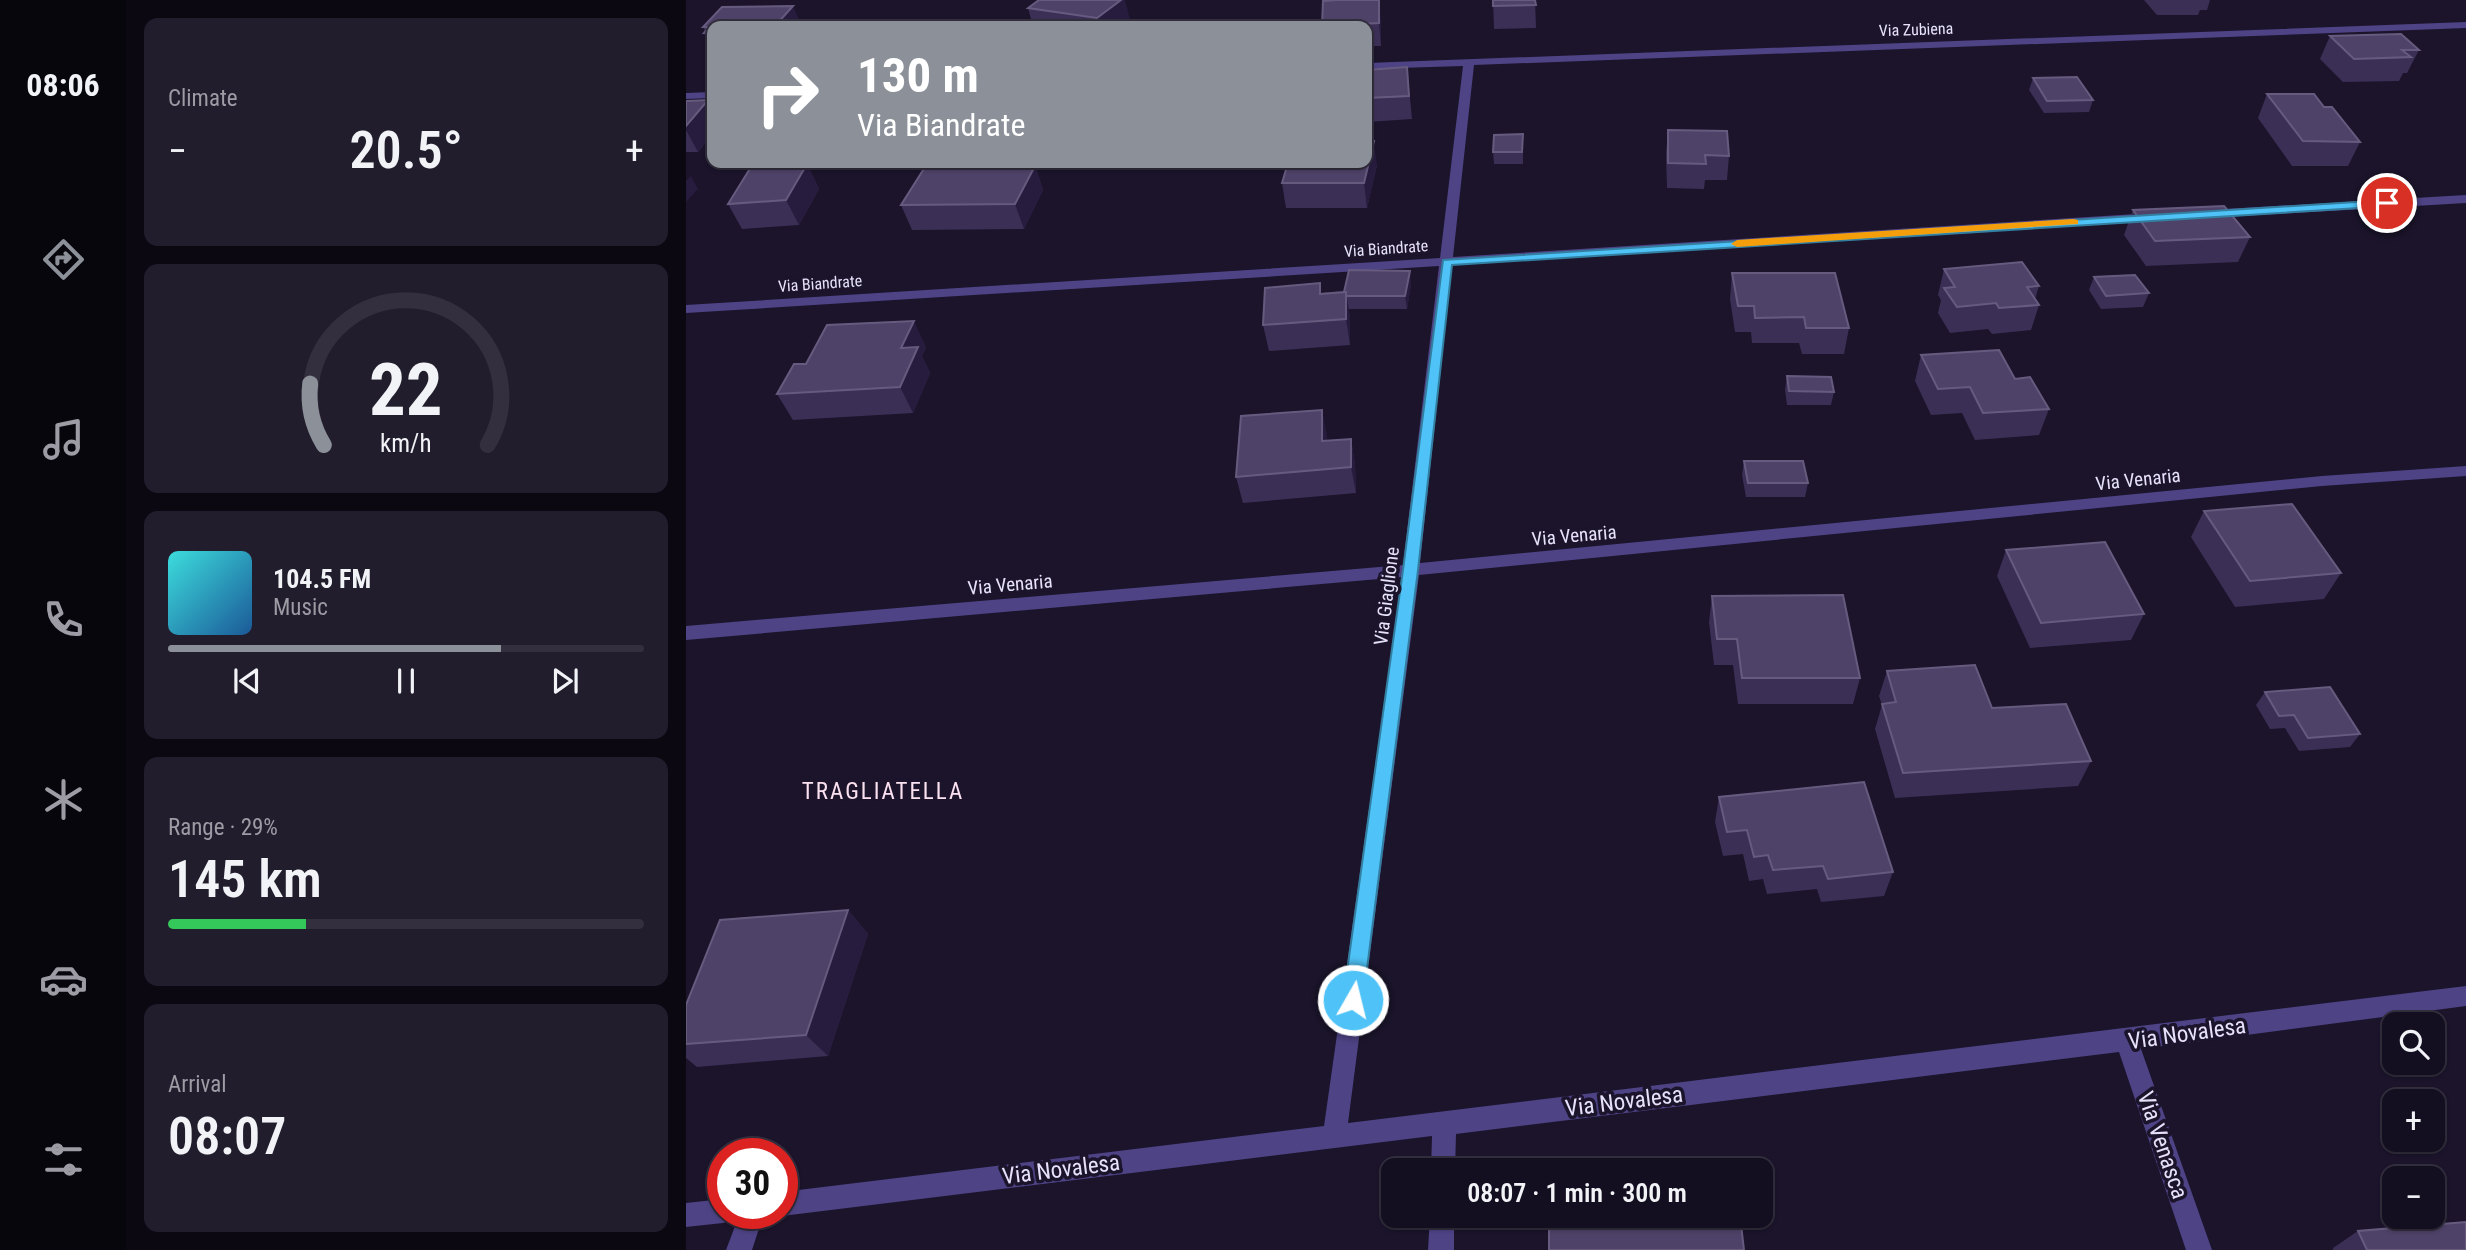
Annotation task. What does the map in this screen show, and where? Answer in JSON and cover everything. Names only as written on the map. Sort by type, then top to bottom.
[{"type":"street","name":"Via Zubiena","points":[[1372,65],[2466,25]]},
{"type":"street","name":"Via Giaglione","points":[[1335,1134],[1411,570],[1469,61]]},
{"type":"street","points":[[686,96],[707,95]]},
{"type":"street","points":[[2187,215],[2466,199]]},
{"type":"street","name":"Via Biandrate","points":[[686,309],[2160,216]]},
{"type":"street","name":"Via Venaria","points":[[686,633],[1411,570],[2322,481],[2466,471]]},
{"type":"street","name":"Via Novalesa","points":[[798,1202],[1335,1134],[2127,1041],[2466,996]]},
{"type":"street","name":"Via Venasca","points":[[2127,1041],[2199,1250]]},
{"type":"street","points":[[1443,1158],[1444,1123]]},
{"type":"street","points":[[686,1215],[707,1213]]},
{"type":"street","points":[[1441,1250],[1442,1228]]},
{"type":"street","points":[[738,1250],[746,1229]]},
{"type":"building","points":[[1039,0],[1121,0],[1097,18],[1028,8]]},
{"type":"building","points":[[1379,0],[1379,23],[1322,21],[1323,1]]},
{"type":"building","points":[[1493,0],[1535,0],[1536,5],[1493,6]]},
{"type":"building","points":[[793,6],[780,21],[709,21],[722,7]]},
{"type":"building","points":[[2401,34],[2419,50],[2402,50],[2411,57],[2354,59],[2330,36]]},
{"type":"building","points":[[1407,67],[1409,96],[1372,98],[1372,70]]},
{"type":"building","points":[[2077,77],[2093,100],[2047,101],[2033,78]]},
{"type":"building","points":[[2267,94],[2314,94],[2324,107],[2332,107],[2360,142],[2303,141]]},
{"type":"building","points":[[707,100],[686,126],[686,101]]},
{"type":"building","points":[[1668,130],[1727,131],[1729,156],[1705,155],[1706,164],[1668,163]]},
{"type":"building","points":[[1523,134],[1522,152],[1493,152],[1494,135]]},
{"type":"building","points":[[750,168],[805,168],[786,200],[728,204]]},
{"type":"building","points":[[924,168],[1034,168],[1015,204],[901,205]]},
{"type":"building","points":[[1286,168],[1368,168],[1364,183],[1282,183]]},
{"type":"building","points":[[2224,206],[2250,237],[2155,241],[2133,210]]},
{"type":"building","points":[[2022,262],[2039,286],[2027,287],[2039,305],[1999,308],[1996,303],[1957,307],[1944,288],[1955,287],[1944,269]]},
{"type":"building","points":[[1349,270],[1410,271],[1405,296],[1346,296],[1344,292]]},
{"type":"building","points":[[1732,273],[1835,273],[1849,328],[1806,328],[1804,317],[1755,318],[1754,306],[1738,306]]},
{"type":"building","points":[[2135,275],[2149,293],[2106,296],[2094,277]]},
{"type":"building","points":[[1320,283],[1320,294],[1346,292],[1346,319],[1263,325],[1265,288]]},
{"type":"building","points":[[914,321],[901,348],[918,347],[900,387],[777,394],[794,364],[806,364],[827,325]]},
{"type":"building","points":[[1999,350],[2015,379],[2030,377],[2049,409],[1983,413],[1970,387],[1938,389],[1921,355]]},
{"type":"building","points":[[1787,376],[1831,377],[1834,392],[1789,391]]},
{"type":"building","points":[[1322,410],[1322,441],[1351,439],[1351,467],[1236,477],[1241,416]]},
{"type":"building","points":[[1744,461],[1803,461],[1808,483],[1748,483]]},
{"type":"building","points":[[2292,504],[2341,573],[2250,581],[2204,511]]},
{"type":"building","points":[[2105,542],[2144,614],[2041,623],[2006,550]]},
{"type":"building","points":[[1843,595],[1860,678],[1742,678],[1737,639],[1717,639],[1712,596]]},
{"type":"building","points":[[1975,665],[1992,708],[2066,704],[2091,761],[1903,773],[1882,704],[1896,702],[1887,671]]},
{"type":"building","points":[[2330,687],[2360,734],[2308,738],[2294,715],[2279,716],[2265,692]]},
{"type":"building","points":[[1864,782],[1893,872],[1828,879],[1823,866],[1773,870],[1768,855],[1754,857],[1747,830],[1727,832],[1719,797]]},
{"type":"building","points":[[848,910],[806,1035],[686,1044],[686,1005],[720,920]]},
{"type":"building","points":[[2466,1222],[2466,1250],[2367,1250],[2358,1231],[2445,1229],[2445,1224]]},
{"type":"building","points":[[1549,1228],[1741,1228],[1744,1250],[1549,1250]]},
{"type":"slow traffic","points":[[1737,244],[2073,222]]},
{"type":"district","name":"TRAGLIATELLA","points":[[883,791]]},
{"type":"route","points":[[1353,1000],[1411,570],[1447,262],[2387,203]]}]
